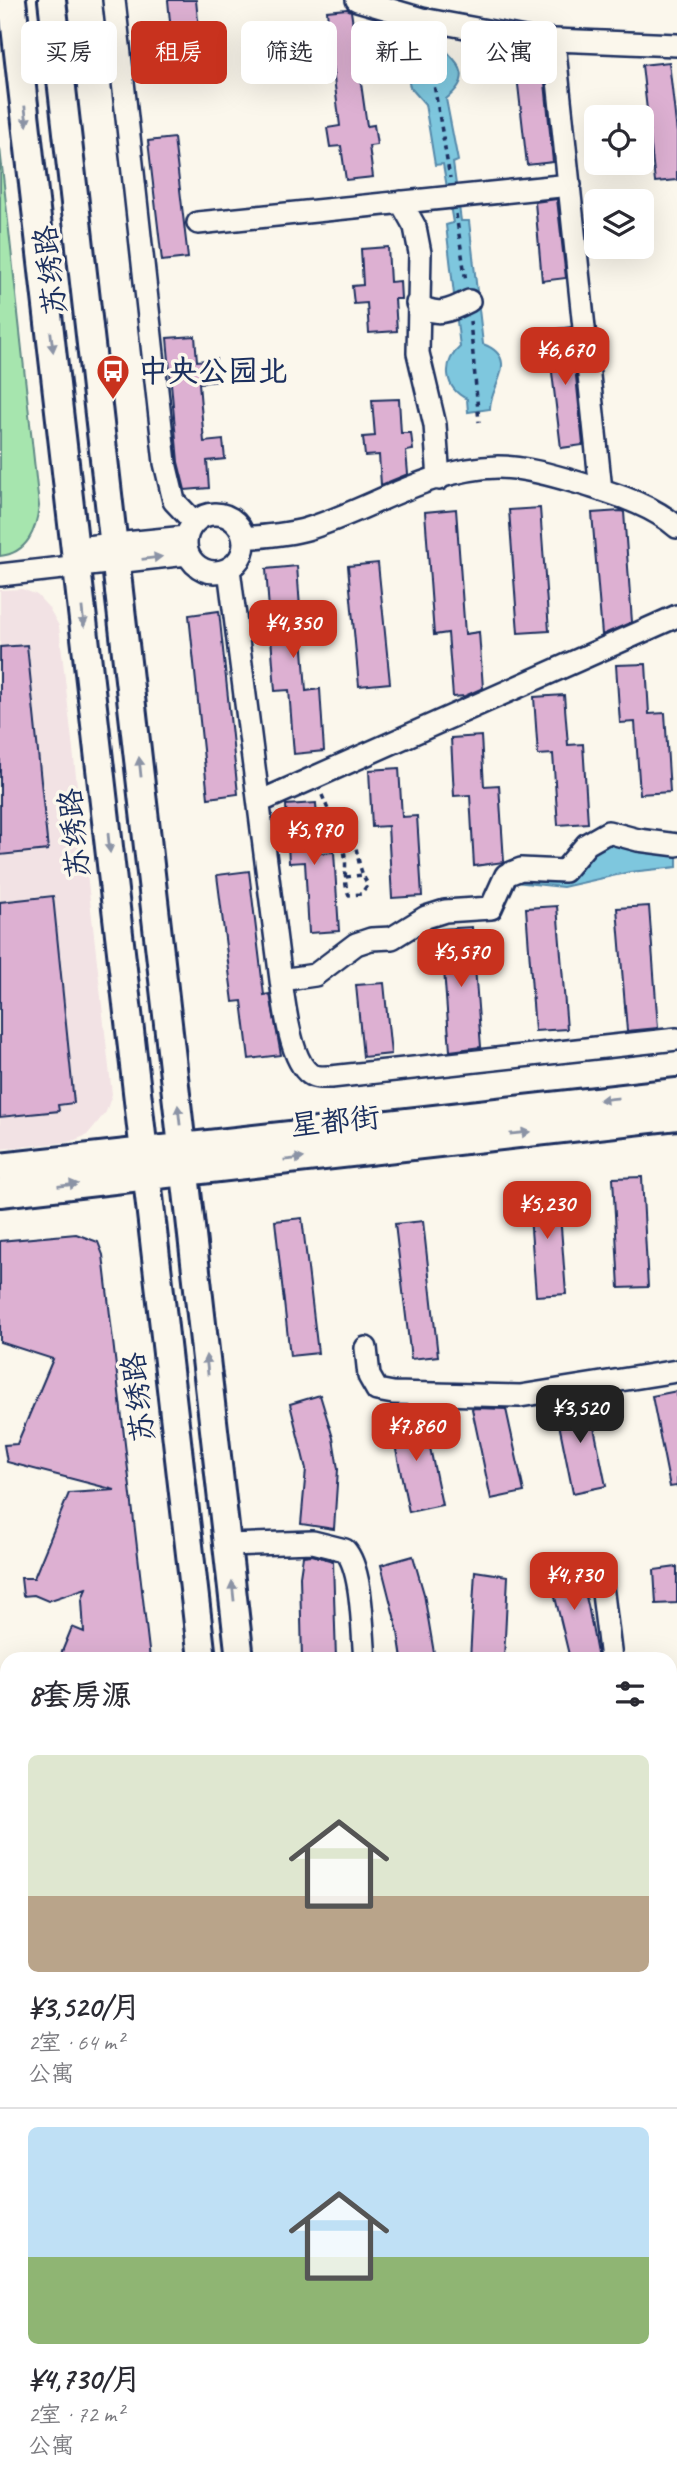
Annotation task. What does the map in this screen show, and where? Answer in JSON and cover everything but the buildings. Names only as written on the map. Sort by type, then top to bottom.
[{"type":"main road","name":"苏绣路","points":[[12,0],[201,1652]]},
{"type":"main road","name":"苏绣路","points":[[52,0],[239,1652]]},
{"type":"main road","name":"星都街","points":[[184,1159],[677,1092]]},
{"type":"main road","name":"星都街","points":[[0,1167],[145,1163],[677,1116]]},
{"type":"main road","name":"星都街","points":[[0,1193],[145,1163]]},
{"type":"street","points":[[0,575],[76,557],[116,553],[189,538],[207,514],[223,515],[237,524],[244,538],[243,552],[229,569],[218,572],[205,571],[194,565],[189,538],[174,500],[165,463],[114,0]]},
{"type":"street","points":[[357,0],[461,27]]},
{"type":"street","points":[[557,42],[677,46]]},
{"type":"street","points":[[557,69],[601,490]]},
{"type":"street","points":[[198,223],[570,185]]},
{"type":"street","points":[[401,202],[415,227],[420,253],[418,353],[435,425],[439,479]]},
{"type":"street","points":[[417,303],[427,311],[442,312],[461,305]]},
{"type":"street","points":[[244,538],[306,530],[397,491],[470,470],[509,468],[601,490],[667,510],[677,527]]},
{"type":"street","points":[[229,569],[281,980],[296,1049],[307,1071],[316,1076],[677,1039]]},
{"type":"street","points":[[259,802],[677,616]]},
{"type":"street","points":[[281,980],[315,975],[356,944],[370,939],[392,938],[426,917],[445,911],[491,908],[506,875],[521,869],[564,871],[587,844],[608,832],[638,840],[677,845]]},
{"type":"street","points":[[366,1348],[369,1376],[377,1390],[393,1393],[520,1396],[677,1371]]},
{"type":"street","points":[[228,1545],[313,1542],[345,1550],[352,1559],[357,1582],[364,1652]]},
{"type":"street","points":[[600,1569],[610,1652]]},
{"type":"path","points":[[434,84],[454,196],[461,305],[479,422]]},
{"type":"path","points":[[314,777],[343,848],[344,885],[349,895],[361,894],[368,884],[362,875],[352,830],[345,820],[332,819]]},
{"type":"path","points":[[345,878],[362,875]]},
{"type":"shaded area","points":[[22,589],[37,595],[49,608],[59,626],[112,1094],[106,1112],[87,1135],[70,1142],[0,1149],[0,590]]},
{"type":"green space","points":[[0,148],[39,506],[36,524],[29,539],[17,550],[0,556]]},
{"type":"water","points":[[447,52],[461,72],[457,89],[446,99],[458,161],[453,163],[461,221],[469,221],[483,344],[494,350],[502,365],[490,409],[468,412],[467,399],[454,388],[448,375],[450,360],[460,347],[446,225],[453,223],[443,164],[435,165],[425,104],[409,84],[447,84]]},
{"type":"water","points":[[599,844],[677,850],[677,867],[630,872],[563,887],[515,882],[514,877],[539,875]]},
{"type":"place","name":"中央公园北","points":[[113,401]]}]
